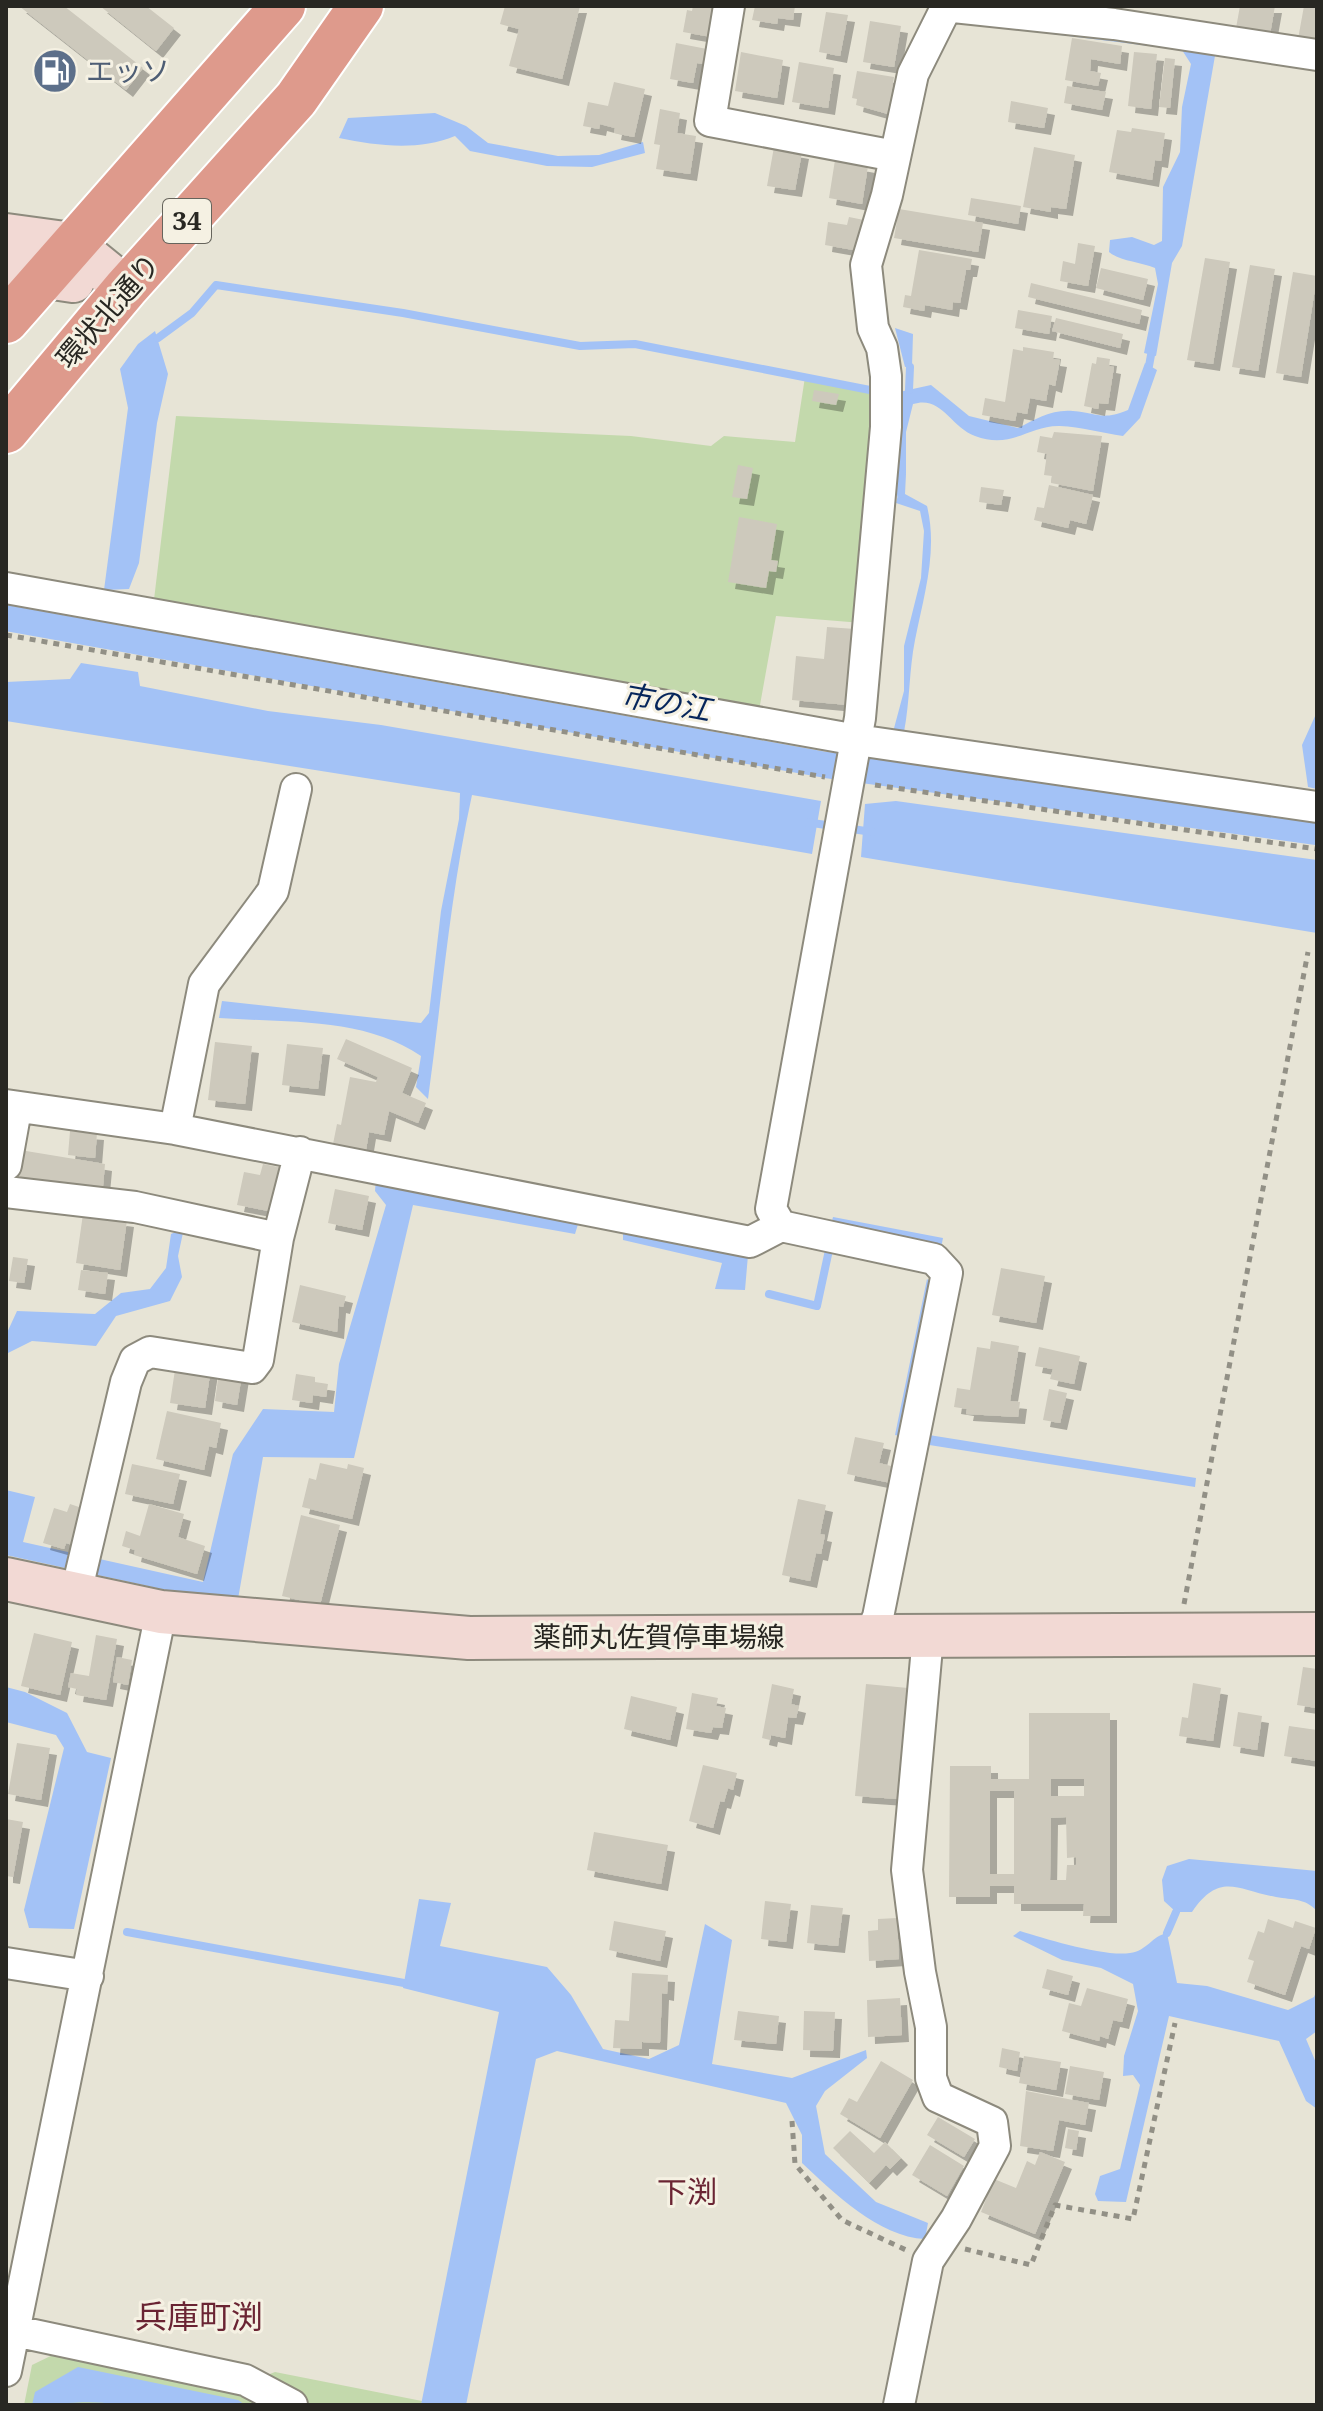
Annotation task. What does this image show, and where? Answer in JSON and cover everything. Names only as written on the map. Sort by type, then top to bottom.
[{"type":"highway","name":"34","points":[[6,321],[25,274],[72,244],[283,6]]},
{"type":"highway","name":"環状北通り","points":[[6,431],[126,288],[296,99],[361,6]]},
{"type":"main road","points":[[6,235],[72,244],[126,288]]},
{"type":"main road","points":[[25,274],[126,288]]},
{"type":"main road","name":"薬師丸佐賀停車場線","points":[[6,1579],[77,1587],[161,1612],[469,1638],[1317,1634]]},
{"type":"street","points":[[729,6],[710,121],[895,156]]},
{"type":"street","points":[[781,1226],[771,1209],[857,740],[886,427],[886,376],[882,348],[873,328],[866,265],[913,74],[946,6],[1114,24],[1317,55]]},
{"type":"street","points":[[6,588],[857,740],[1317,807]]},
{"type":"street","points":[[175,1129],[204,984],[273,891],[296,789]]},
{"type":"street","points":[[6,1165],[14,1106],[175,1129],[300,1152],[750,1242],[781,1226],[934,1259],[947,1273],[878,1617],[869,1637]]},
{"type":"street","points":[[77,1587],[126,1382],[135,1360],[150,1352],[252,1368],[258,1360],[278,1238],[300,1152]]},
{"type":"street","points":[[6,1192],[135,1207],[278,1238]]},
{"type":"street","points":[[6,2371],[161,1612]]},
{"type":"street","points":[[899,2405],[935,2250],[995,2146],[992,2122],[938,2097],[931,2078],[931,2027],[920,1972],[907,1870],[928,1636]]},
{"type":"street","points":[[6,1963],[88,1976]]},
{"type":"street","points":[[15,2331],[245,2380],[292,2405]]},
{"type":"path","points":[[6,635],[848,796],[1317,849]]},
{"type":"path","points":[[1181,1637],[1183,1609],[1308,952]]},
{"type":"path","points":[[792,2121],[795,2164],[842,2220],[935,2250],[1031,2265],[1055,2205],[1133,2219],[1175,2023]]},
{"type":"green space","points":[[805,377],[875,391],[862,623],[776,616],[758,716],[153,608],[176,416],[631,436],[711,446],[724,436],[795,442]]},
{"type":"green space","points":[[65,2349],[242,2385],[275,2372],[422,2401],[421,2405],[24,2405],[32,2365]]},
{"type":"water","points":[[1005,21],[1216,50],[1182,246],[1172,263],[1156,356],[1144,353],[1158,284],[1155,268],[1109,252],[1110,240],[1132,237],[1154,245],[1162,241],[1163,187],[1180,152],[1182,107],[1191,64],[1182,50],[1004,28]]},
{"type":"water","points":[[435,113],[466,126],[488,143],[558,156],[599,155],[643,142],[645,153],[592,167],[547,166],[470,151],[455,136],[427,144],[398,146],[339,138],[348,118]]},
{"type":"water","points":[[895,328],[913,334],[912,366],[905,367]]},
{"type":"water","points":[[155,331],[168,374],[157,423],[139,563],[129,589],[104,590],[128,408],[120,369],[138,344]]},
{"type":"water","points":[[1145,363],[1157,370],[1140,418],[1123,436],[1060,426],[1010,439],[988,440],[966,431],[938,408],[923,402],[913,404],[906,432],[906,473],[897,474],[902,425],[899,392],[931,385],[969,416],[1018,428],[1044,415],[1058,412],[1105,416],[1128,410]]},
{"type":"water","points":[[905,494],[927,506],[931,540],[904,732],[893,732],[904,691],[904,646],[921,578],[924,531],[920,511],[896,503],[898,495]]},
{"type":"water","points":[[81,663],[138,672],[140,686],[268,711],[381,725],[821,801],[812,854],[472,795],[452,908],[428,1099],[416,1087],[421,1056],[399,1043],[375,1034],[324,1024],[219,1018],[222,1001],[421,1023],[429,1013],[441,911],[459,819],[460,793],[6,721],[6,682],[70,679]]},
{"type":"water","points":[[1316,714],[1317,789],[1308,787],[1302,745]]},
{"type":"water","points":[[896,801],[1317,860],[1317,933],[861,857],[865,804]]},
{"type":"water","points":[[376,1179],[579,1221],[575,1234],[413,1205],[354,1458],[263,1457],[238,1599],[198,1597],[6,1555],[6,1490],[35,1497],[23,1542],[203,1582],[233,1454],[263,1409],[334,1412],[339,1364],[386,1205],[375,1191]]},
{"type":"water","points":[[833,1217],[943,1238],[941,1248],[831,1225]]},
{"type":"water","points":[[184,1228],[178,1256],[182,1277],[170,1301],[116,1316],[96,1346],[32,1341],[6,1354],[6,1335],[17,1311],[95,1314],[121,1293],[150,1289],[166,1268],[171,1234]]},
{"type":"water","points":[[623,1230],[748,1255],[745,1290],[715,1289],[722,1263],[623,1240]]},
{"type":"water","points":[[927,1279],[935,1287],[904,1437],[895,1435]]},
{"type":"water","points":[[929,1435],[1196,1478],[1195,1487],[923,1444]]},
{"type":"water","points":[[6,1687],[25,1692],[67,1713],[87,1752],[111,1758],[74,1929],[29,1928],[24,1910],[64,1748],[56,1735],[6,1722]]},
{"type":"water","points":[[1189,1859],[1317,1871],[1317,1911],[1298,1900],[1230,1886],[1211,1891],[1192,1912],[1176,1912],[1164,1901],[1162,1880],[1167,1866]]},
{"type":"water","points":[[419,1899],[451,1903],[440,1946],[547,1967],[571,1995],[603,2049],[649,2059],[679,2045],[705,1924],[732,1940],[712,2064],[792,2078],[866,2050],[867,2058],[825,2091],[816,2106],[825,2154],[876,2202],[928,2223],[925,2239],[908,2236],[874,2222],[843,2200],[802,2163],[802,2135],[786,2103],[557,2051],[536,2059],[466,2405],[421,2405],[499,2012],[403,1988]]},
{"type":"water","points":[[1020,1931],[1119,1954],[1136,1952],[1167,1933],[1177,1983],[1207,1986],[1288,2010],[1314,1997],[1317,1990],[1317,2031],[1306,2039],[1317,2065],[1317,2109],[1306,2101],[1279,2041],[1169,2016],[1126,2202],[1098,2201],[1095,2194],[1100,2176],[1120,2169],[1140,2085],[1133,2075],[1123,2076],[1124,2056],[1138,2011],[1133,1984],[1101,1968],[1062,1960],[1013,1936]]},
{"type":"water","points":[[78,2367],[238,2400],[245,2405],[116,2405],[86,2402],[32,2405],[35,2392]]},
{"type":"building","points":[[19,6],[64,6],[143,68],[126,90]]},
{"type":"building","points":[[100,6],[146,6],[174,28],[156,51]]},
{"type":"building","points":[[505,6],[580,6],[562,79],[509,66],[519,29],[500,24]]},
{"type":"building","points":[[693,6],[722,6],[717,38],[683,32],[687,10],[692,11]]},
{"type":"building","points":[[755,6],[795,6],[793,20],[778,18],[777,24],[752,20]]},
{"type":"building","points":[[1240,6],[1275,6],[1270,34],[1236,28]]},
{"type":"building","points":[[1304,6],[1317,6],[1317,42],[1298,39]]},
{"type":"building","points":[[826,12],[848,15],[840,56],[819,52]]},
{"type":"building","points":[[870,21],[901,26],[894,67],[863,62]]},
{"type":"building","points":[[1072,38],[1122,46],[1120,64],[1091,59],[1090,71],[1101,73],[1098,86],[1065,80]]},
{"type":"building","points":[[676,43],[707,49],[704,64],[697,63],[693,83],[670,79]]},
{"type":"building","points":[[741,52],[783,60],[777,98],[735,91]]},
{"type":"building","points":[[1134,52],[1157,54],[1151,109],[1128,106]]},
{"type":"building","points":[[1165,58],[1175,59],[1170,108],[1159,107]]},
{"type":"building","points":[[799,62],[834,68],[828,108],[792,102]]},
{"type":"building","points":[[857,71],[894,77],[888,114],[856,105],[857,99],[852,98]]},
{"type":"building","points":[[614,82],[645,89],[634,137],[614,133],[615,128],[600,124],[599,129],[583,126],[588,102],[608,106]]},
{"type":"building","points":[[1067,86],[1106,92],[1102,110],[1064,103]]},
{"type":"building","points":[[1011,101],[1048,108],[1044,128],[1008,122]]},
{"type":"building","points":[[660,109],[680,113],[677,133],[696,136],[690,174],[656,169],[660,145],[654,144]]},
{"type":"building","points":[[1132,128],[1165,133],[1161,161],[1155,160],[1152,180],[1109,172],[1117,130],[1131,132]]},
{"type":"building","points":[[774,147],[802,152],[795,190],[767,186]]},
{"type":"building","points":[[1034,147],[1075,155],[1066,209],[1051,207],[1051,212],[1023,207]]},
{"type":"building","points":[[835,160],[868,166],[862,204],[829,198]]},
{"type":"building","points":[[971,198],[1021,206],[1018,224],[968,215]]},
{"type":"building","points":[[899,209],[983,223],[978,252],[894,238]]},
{"type":"building","points":[[849,217],[864,220],[859,251],[825,245],[828,222],[847,225]]},
{"type":"building","points":[[1078,243],[1095,246],[1088,286],[1060,281],[1063,261],[1075,264]]},
{"type":"building","points":[[919,250],[972,259],[970,270],[966,270],[960,303],[953,302],[952,310],[925,305],[924,311],[903,307],[905,295],[911,296]]},
{"type":"building","points":[[1205,258],[1230,262],[1213,364],[1187,360]]},
{"type":"building","points":[[1250,265],[1275,269],[1258,371],[1232,367]]},
{"type":"building","points":[[1101,268],[1148,279],[1143,300],[1096,288]]},
{"type":"building","points":[[1293,272],[1317,276],[1301,377],[1276,373]]},
{"type":"building","points":[[1031,283],[1142,310],[1139,324],[1028,297]]},
{"type":"building","points":[[1018,310],[1052,316],[1049,334],[1015,328]]},
{"type":"building","points":[[1056,318],[1123,334],[1120,348],[1052,331]]},
{"type":"building","points":[[1023,347],[1054,352],[1053,359],[1060,360],[1055,386],[1049,384],[1046,401],[1030,398],[1027,414],[1017,412],[1015,421],[982,415],[985,398],[1005,402],[1013,349],[1023,351]]},
{"type":"building","points":[[1097,357],[1110,359],[1109,366],[1114,367],[1108,404],[1099,403],[1098,409],[1084,406],[1092,363],[1096,364]]},
{"type":"building","points":[[814,390],[839,394],[836,405],[812,401]]},
{"type":"building","points":[[1054,432],[1102,436],[1093,491],[1051,483],[1052,476],[1044,475],[1047,454],[1037,452],[1040,436],[1052,438]]},
{"type":"building","points":[[738,465],[753,468],[747,499],[732,497]]},
{"type":"building","points":[[1049,485],[1093,495],[1086,524],[1070,520],[1068,528],[1034,520],[1037,507],[1044,508]]},
{"type":"building","points":[[981,487],[1004,490],[1001,505],[979,502]]},
{"type":"building","points":[[739,517],[777,524],[771,560],[778,561],[776,572],[769,571],[766,588],[728,582]]},
{"type":"building","points":[[827,627],[855,629],[848,705],[792,700],[796,656],[824,659]]},
{"type":"building","points":[[346,1039],[412,1068],[402,1093],[426,1103],[418,1123],[389,1111],[384,1135],[369,1132],[366,1150],[333,1144],[337,1124],[341,1125],[350,1077],[376,1082],[378,1077],[337,1059]]},
{"type":"building","points":[[215,1042],[252,1046],[245,1104],[208,1100]]},
{"type":"building","points":[[287,1044],[323,1048],[318,1089],[282,1085]]},
{"type":"building","points":[[70,1131],[97,1133],[95,1158],[68,1155]]},
{"type":"building","points":[[20,1150],[105,1164],[102,1197],[16,1187]]},
{"type":"building","points":[[263,1164],[283,1168],[274,1212],[237,1205],[244,1172],[260,1175]]},
{"type":"building","points":[[335,1189],[369,1196],[362,1230],[328,1223]]},
{"type":"building","points":[[83,1214],[127,1220],[120,1270],[76,1263]]},
{"type":"building","points":[[13,1257],[28,1259],[24,1283],[9,1281]]},
{"type":"building","points":[[1001,1268],[1045,1276],[1036,1323],[992,1315]]},
{"type":"building","points":[[81,1270],[108,1273],[105,1294],[78,1290]]},
{"type":"building","points":[[300,1285],[346,1296],[343,1307],[339,1306],[337,1332],[292,1322]]},
{"type":"building","points":[[991,1341],[1019,1346],[1010,1401],[1020,1402],[1018,1417],[966,1414],[967,1409],[954,1407],[957,1388],[970,1390],[977,1347],[990,1349]]},
{"type":"building","points":[[1039,1347],[1080,1356],[1074,1384],[1050,1379],[1053,1369],[1035,1366]]},
{"type":"building","points":[[176,1363],[211,1368],[205,1408],[170,1403]]},
{"type":"building","points":[[219,1371],[242,1374],[237,1405],[215,1401]]},
{"type":"building","points":[[296,1374],[315,1377],[315,1382],[328,1384],[326,1397],[313,1395],[312,1403],[292,1400]]},
{"type":"building","points":[[1049,1389],[1067,1393],[1060,1423],[1043,1420]]},
{"type":"building","points":[[167,1411],[221,1423],[216,1448],[209,1446],[204,1470],[156,1459]]},
{"type":"building","points":[[855,1437],[884,1443],[879,1463],[895,1467],[891,1483],[847,1474]]},
{"type":"building","points":[[320,1463],[347,1469],[348,1464],[364,1468],[352,1519],[302,1507],[309,1478],[316,1480]]},
{"type":"building","points":[[132,1464],[180,1474],[173,1504],[125,1494]]},
{"type":"building","points":[[798,1499],[826,1505],[820,1534],[825,1535],[821,1554],[816,1553],[810,1581],[782,1575]]},
{"type":"building","points":[[70,1504],[88,1510],[76,1546],[66,1543],[64,1549],[43,1543],[54,1508],[67,1512]]},
{"type":"building","points":[[149,1504],[184,1514],[178,1537],[205,1546],[197,1574],[134,1555],[135,1550],[122,1546],[126,1531],[140,1536]]},
{"type":"building","points":[[301,1515],[340,1525],[320,1605],[282,1596]]},
{"type":"building","points":[[34,1633],[72,1642],[60,1695],[21,1686]]},
{"type":"building","points":[[96,1635],[117,1639],[106,1700],[76,1695],[77,1689],[68,1687],[71,1673],[89,1676]]},
{"type":"building","points":[[117,1657],[132,1660],[128,1685],[113,1682]]},
{"type":"building","points":[[1303,1667],[1317,1669],[1317,1708],[1297,1705]]},
{"type":"building","points":[[1193,1683],[1221,1688],[1213,1741],[1179,1736],[1182,1717],[1188,1718]]},
{"type":"building","points":[[772,1684],[794,1689],[791,1704],[799,1706],[796,1718],[788,1717],[785,1738],[771,1735],[770,1740],[762,1738]]},
{"type":"building","points":[[866,1684],[908,1688],[898,1799],[855,1796]]},
{"type":"building","points":[[692,1693],[718,1698],[716,1706],[726,1708],[722,1728],[713,1727],[711,1733],[686,1729]]},
{"type":"building","points":[[631,1696],[677,1707],[670,1740],[624,1729]]},
{"type":"building","points":[[1238,1712],[1262,1716],[1257,1750],[1233,1746]]},
{"type":"building","points":[[1029,1713],[1110,1713],[1110,1916],[1083,1916],[1084,1904],[1014,1904],[1014,1886],[990,1886],[990,1897],[949,1897],[950,1766],[991,1766],[991,1779],[1029,1779]],"holes":[[[1051,1779],[1084,1779],[1084,1796],[1051,1796]],[[990,1791],[1014,1791],[1014,1874],[990,1874]],[[1066,1817],[1067,1858],[1076,1857],[1076,1865],[1067,1865],[1066,1880],[1050,1880],[1051,1818]]]},
{"type":"building","points":[[1289,1726],[1317,1730],[1317,1761],[1284,1756]]},
{"type":"building","points":[[17,1743],[50,1748],[41,1800],[8,1794]]},
{"type":"building","points":[[703,1765],[737,1773],[733,1790],[728,1788],[724,1802],[720,1801],[713,1828],[689,1821]]},
{"type":"building","points":[[6,1819],[23,1822],[13,1877],[6,1876]]},
{"type":"building","points":[[594,1832],[668,1845],[661,1884],[587,1870]]},
{"type":"building","points":[[765,1901],[791,1904],[786,1942],[761,1939]]},
{"type":"building","points":[[811,1905],[843,1908],[838,1946],[807,1943]]},
{"type":"building","points":[[897,1918],[899,1959],[869,1961],[868,1931],[878,1930],[878,1919]]},
{"type":"building","points":[[1268,1919],[1293,1928],[1295,1921],[1316,1928],[1309,1949],[1301,1946],[1285,1995],[1247,1982],[1254,1961],[1248,1959],[1258,1931],[1264,1933]]},
{"type":"building","points":[[614,1921],[666,1931],[660,1961],[609,1950]]},
{"type":"building","points":[[1047,1969],[1073,1976],[1068,1995],[1042,1988]]},
{"type":"building","points":[[632,1973],[668,1975],[667,1994],[662,1993],[660,2043],[642,2042],[642,2049],[613,2048],[615,2020],[629,2021]]},
{"type":"building","points":[[1087,1988],[1128,1999],[1122,2022],[1113,2020],[1108,2039],[1100,2036],[1099,2041],[1062,2031],[1069,2003],[1081,2006]]},
{"type":"building","points":[[900,1998],[902,2035],[868,2037],[867,2000]]},
{"type":"building","points":[[738,2011],[779,2016],[776,2044],[734,2040]]},
{"type":"building","points":[[804,2011],[835,2012],[833,2051],[803,2050]]},
{"type":"building","points":[[1002,2048],[1020,2052],[1017,2071],[999,2067]]},
{"type":"building","points":[[1024,2056],[1061,2062],[1056,2090],[1019,2083]]},
{"type":"building","points":[[881,2061],[913,2080],[880,2138],[840,2114],[849,2098],[857,2102]]},
{"type":"building","points":[[1070,2066],[1104,2072],[1099,2100],[1065,2094]]},
{"type":"building","points":[[1026,2091],[1089,2103],[1085,2125],[1059,2120],[1053,2151],[1020,2146]]},
{"type":"building","points":[[938,2117],[975,2139],[964,2157],[927,2135]]},
{"type":"building","points":[[1068,2129],[1079,2131],[1076,2150],[1065,2148]]},
{"type":"building","points":[[850,2131],[874,2153],[885,2142],[901,2158],[890,2169],[886,2165],[869,2183],[833,2148]]},
{"type":"building","points":[[930,2145],[964,2166],[947,2196],[912,2175]]},
{"type":"building","points":[[1040,2152],[1065,2162],[1035,2234],[981,2212],[994,2179],[1016,2188],[1027,2161],[1035,2165]]},
{"type":"waterway","points":[[158,338],[192,313],[216,285],[403,313],[580,346],[635,344],[875,391]]},
{"type":"waterway","points":[[1149,366],[1151,355]]},
{"type":"waterway","points":[[909,390],[910,367]]},
{"type":"waterway","points":[[901,494],[902,474]]},
{"type":"waterway","name":"市の江","points":[[6,618],[826,765],[1317,832]]},
{"type":"waterway","points":[[806,822],[872,832]]},
{"type":"waterway","points":[[769,1294],[817,1306],[829,1250]]},
{"type":"waterway","points":[[1167,1933],[1176,1912]]},
{"type":"waterway","points":[[127,1932],[404,1983]]},
{"type":"place","name":"エッソ","points":[[55,71]]},
{"type":"district","name":"下渕","points":[[687,2193]]},
{"type":"district","name":"兵庫町渕","points":[[199,2317]]}]
